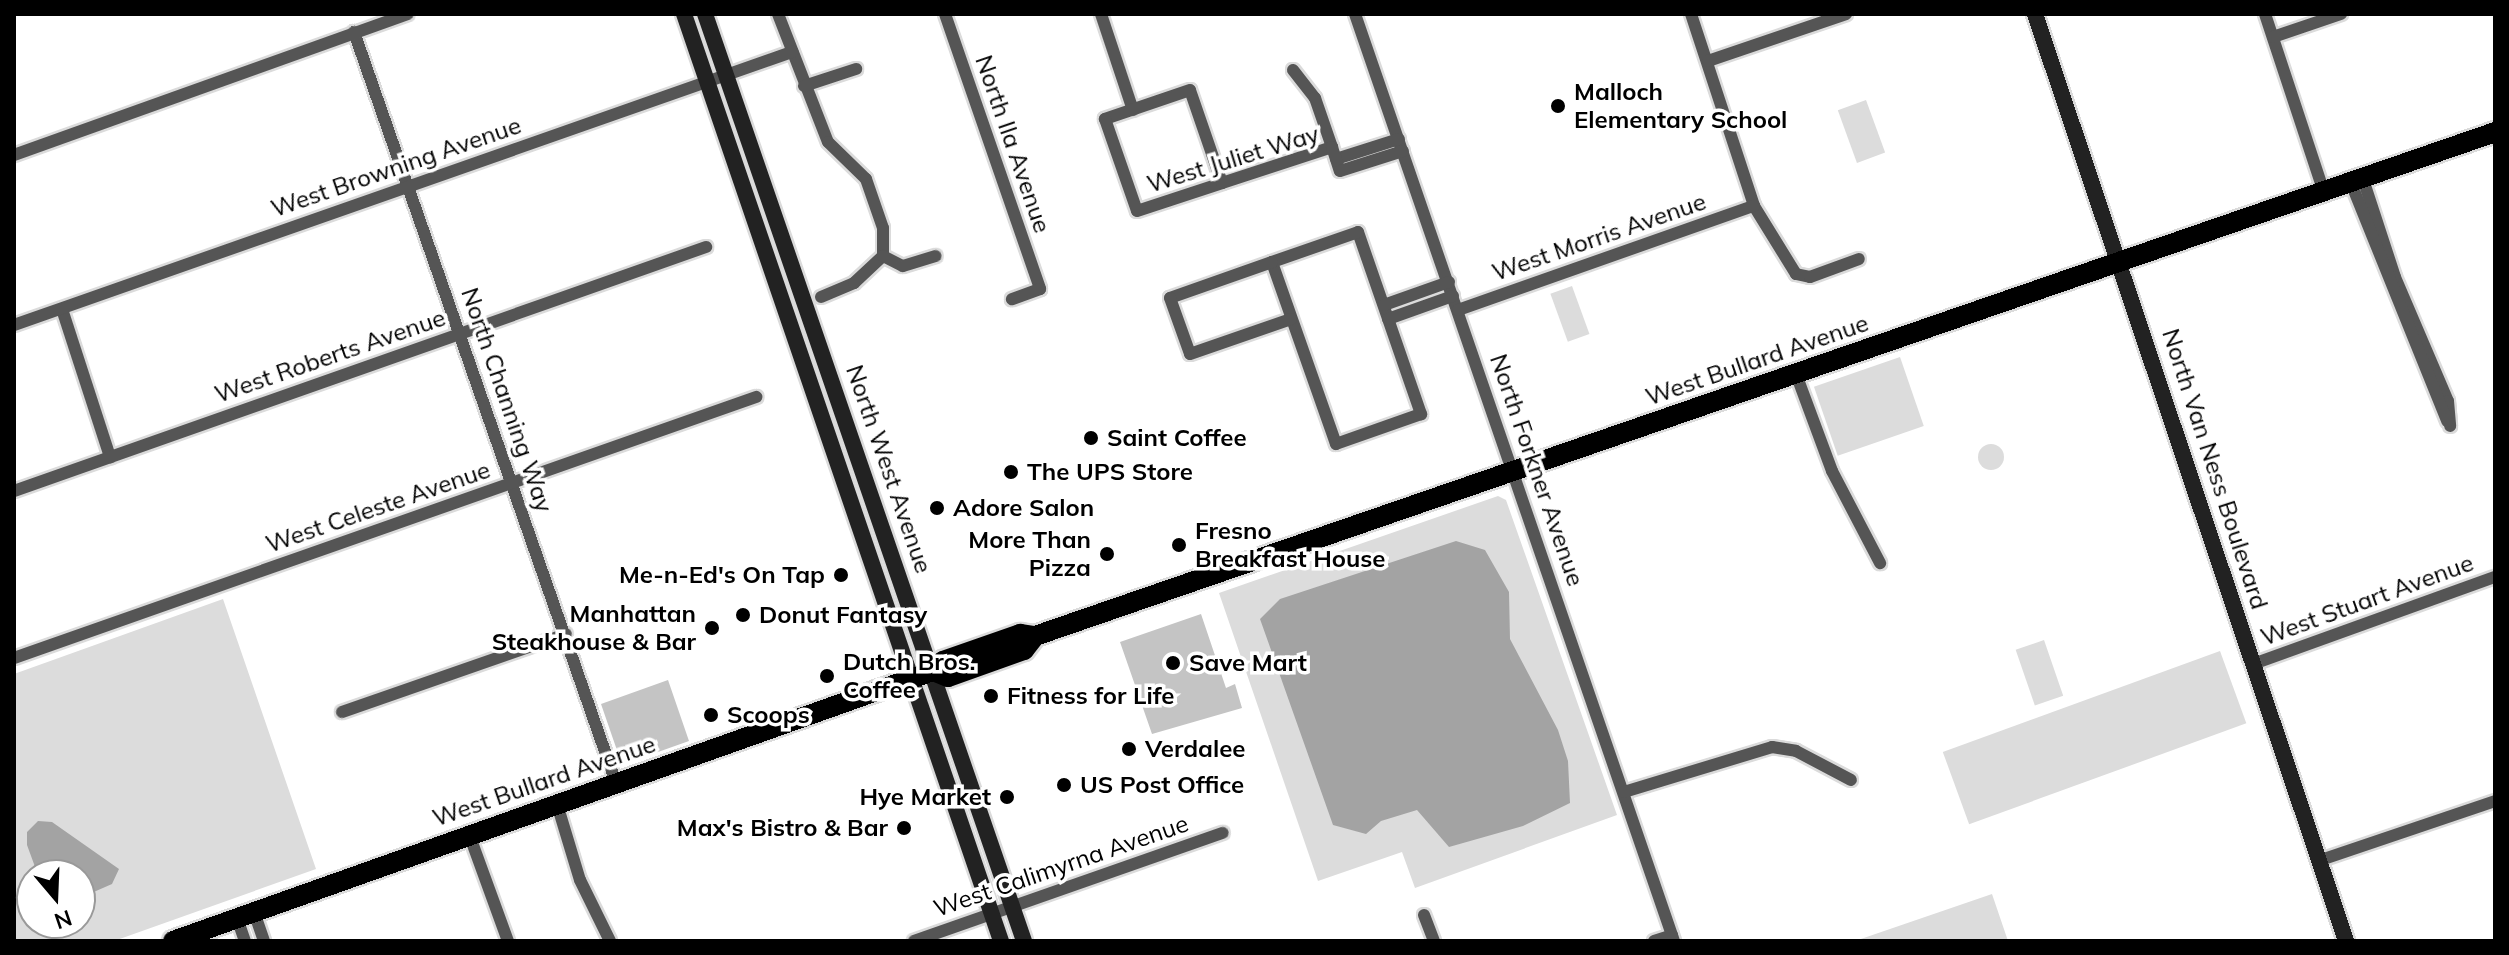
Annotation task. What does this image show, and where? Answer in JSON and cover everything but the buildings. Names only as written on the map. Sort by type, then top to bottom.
[{"type":"main road","name":"North West Avenue","points":[[684,14],[1001,941]]},
{"type":"main road","name":"North West Avenue","points":[[705,14],[1024,941]]},
{"type":"main road","name":"North Van Ness Boulevard","points":[[2035,14],[2346,941]]},
{"type":"main road","name":"West Bullard Avenue","points":[[173,941],[912,678],[933,671],[948,677],[1024,650],[1035,636],[2495,132]]},
{"type":"main road","points":[[761,240],[783,280],[827,400],[843,411]]},
{"type":"street","points":[[14,155],[407,14]]},
{"type":"street","points":[[778,14],[828,142],[866,179],[883,228],[883,256],[854,283],[821,297]]},
{"type":"street","name":"North Ila Avenue","points":[[945,14],[1040,289],[1012,299]]},
{"type":"street","points":[[1101,14],[1133,110],[1190,90],[1222,183]]},
{"type":"street","name":"North Forkner Avenue","points":[[1355,14],[1673,938]]},
{"type":"street","points":[[1691,14],[1754,206],[1796,274],[1810,277],[1859,259]]},
{"type":"street","points":[[1708,61],[1846,14]]},
{"type":"street","points":[[2265,14],[2324,192]]},
{"type":"street","points":[[2273,37],[2341,14]]},
{"type":"street","name":"North Channing Way","points":[[354,32],[616,783]]},
{"type":"street","name":"West Browning Avenue","points":[[14,325],[792,52]]},
{"type":"street","points":[[804,86],[856,69]]},
{"type":"street","points":[[1293,70],[1315,98],[1336,159]]},
{"type":"street","name":"West Juliet Way","points":[[1133,110],[1105,119],[1137,211],[1222,183],[1401,145]]},
{"type":"street","points":[[2357,181],[2386,265],[2413,322],[2433,376]]},
{"type":"street","name":"West Morris Avenue","points":[[1458,310],[1754,206]]},
{"type":"street","points":[[1272,262],[1336,444],[1421,414],[1358,232],[1272,262],[1170,298],[1190,354],[1291,319]]},
{"type":"street","name":"West Roberts Avenue","points":[[14,491],[706,247]]},
{"type":"street","points":[[883,256],[903,266],[935,256]]},
{"type":"street","points":[[1384,305],[1449,282]]},
{"type":"street","points":[[1388,319],[1453,296]]},
{"type":"street","points":[[62,309],[110,457]]},
{"type":"street","points":[[1796,374],[1832,471],[1880,563]]},
{"type":"street","name":"West Celeste Avenue","points":[[14,658],[756,397]]},
{"type":"street","name":"West Stuart Avenue","points":[[2253,664],[2495,577]]},
{"type":"street","points":[[342,712],[566,634]]},
{"type":"street","points":[[1624,792],[1772,747],[1796,751],[1851,780]]},
{"type":"street","points":[[2318,861],[2495,801]]},
{"type":"street","points":[[557,804],[580,880],[610,941]]},
{"type":"street","name":"West Calimyrna Avenue","points":[[914,941],[1223,833]]},
{"type":"street","points":[[469,834],[508,941]]},
{"type":"street","points":[[245,941],[246,915]]},
{"type":"street","points":[[246,915],[264,941]]},
{"type":"street","points":[[1424,915],[1434,941]]},
{"type":"street","points":[[1654,941],[1673,938]]},
{"type":"shaded area","points":[[1866,100],[1885,153],[1857,163],[1838,110]]},
{"type":"shaded area","points":[[1572,286],[1589,334],[1568,342],[1550,294]]},
{"type":"shaded area","points":[[1900,357],[1924,426],[1838,456],[1814,387]]},
{"type":"shaded area","points":[[1991,444],[2000,448],[2004,457],[2000,466],[1991,470],[1982,466],[1978,457],[1982,448]]},
{"type":"shaded area","points":[[1498,496],[1506,500],[1617,815],[1415,888],[1402,852],[1318,881],[1219,593]]},
{"type":"shaded area","points":[[1456,541],[1485,550],[1509,592],[1510,639],[1558,730],[1568,761],[1570,803],[1523,826],[1449,847],[1417,810],[1381,821],[1366,834],[1333,825],[1260,619],[1280,599]]},
{"type":"shaded area","points":[[223,599],[316,869],[114,941],[14,941],[14,674]]},
{"type":"shaded area","points":[[2044,640],[2063,696],[2035,706],[2016,650]]},
{"type":"shaded area","points":[[2220,651],[2246,723],[1969,824],[1943,752]]},
{"type":"shaded area","points":[[38,821],[52,822],[119,869],[112,884],[96,891],[96,859],[32,859],[27,845],[27,832]]},
{"type":"shaded area","points":[[1992,894],[2008,941],[1855,941]]},
{"type":"place","name":"Malloch Elementary School","points":[[1558,106]]},
{"type":"place","name":"Saint Coffee","points":[[1091,438]]},
{"type":"place","name":"The UPS Store","points":[[1011,472]]},
{"type":"place","name":"Adore Salon","points":[[937,508]]},
{"type":"place","name":"Fresno Breakfast House","points":[[1179,545]]},
{"type":"place","name":"More Than Pizza","points":[[1107,554]]},
{"type":"place","name":"Me-n-Ed's On Tap","points":[[841,575]]},
{"type":"place","name":"Donut Fantasy","points":[[743,615]]},
{"type":"place","name":"Manhattan Steakhouse & Bar","points":[[712,628]]},
{"type":"place","name":"Save Mart","points":[[1173,663]]},
{"type":"place","name":"Dutch Bros. Coffee","points":[[827,676]]},
{"type":"place","name":"Fitness for Life","points":[[991,696]]},
{"type":"place","name":"Scoops","points":[[711,715]]},
{"type":"place","name":"Verdalee","points":[[1129,749]]},
{"type":"place","name":"US Post Office","points":[[1064,785]]},
{"type":"place","name":"Hye Market","points":[[1007,797]]},
{"type":"place","name":"Max's Bistro & Bar","points":[[904,828]]}]
